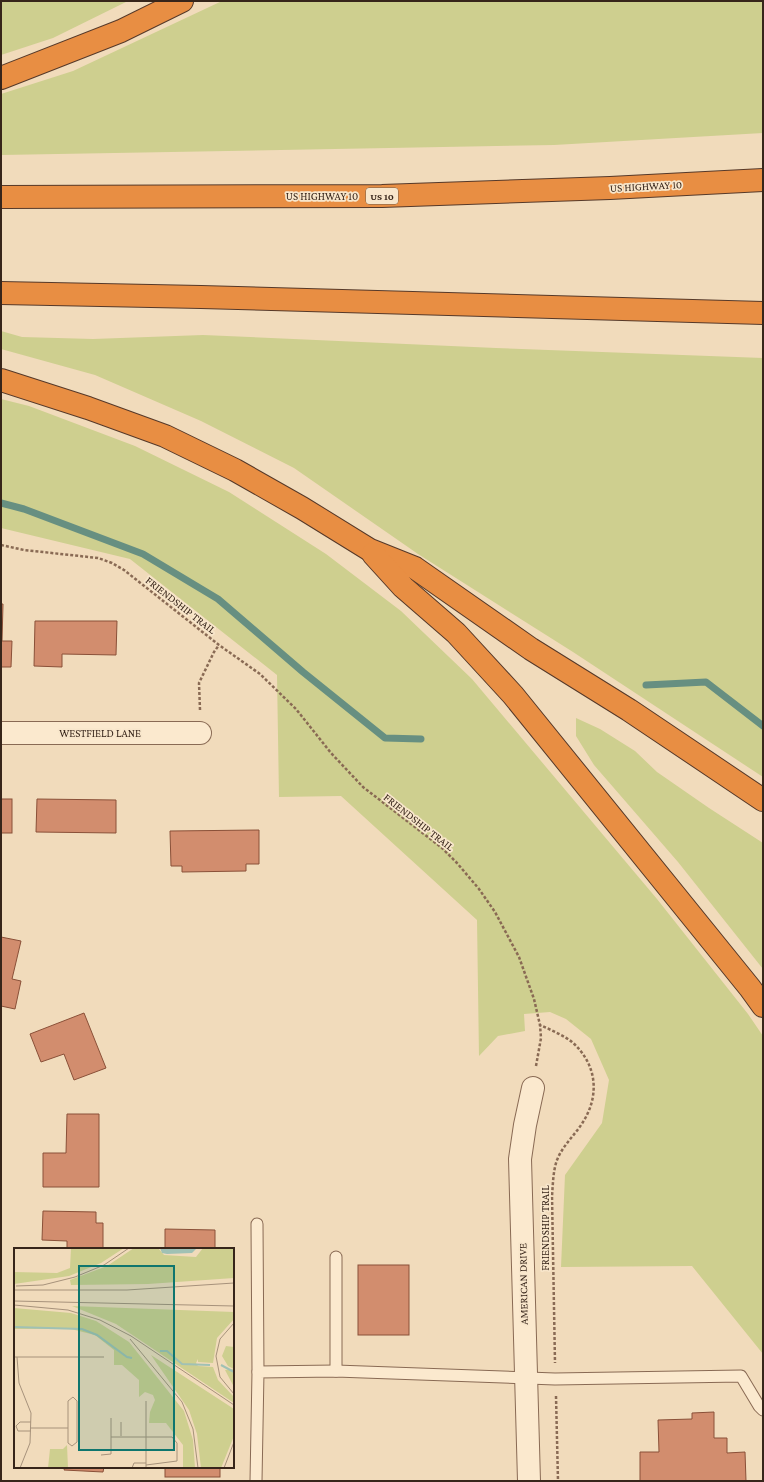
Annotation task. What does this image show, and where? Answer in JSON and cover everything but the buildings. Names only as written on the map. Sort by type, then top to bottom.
[{"type":"highway","points":[[1,78],[121,31],[182,1]]},
{"type":"highway","name":"US HIGHWAY 10","points":[[1,197],[382,196],[610,188],[763,180]]},
{"type":"highway","points":[[1,293],[763,312]]},
{"type":"highway","points":[[1,380],[88,408],[165,436],[235,470],[302,508],[370,550],[415,568],[531,649],[629,710],[763,800]]},
{"type":"highway","points":[[370,550],[403,586],[456,633],[513,695],[763,1006]]},
{"type":"street","name":"WESTFIELD LANE","points":[[1,733],[200,733]]},
{"type":"street","name":"AMERICAN DRIVE","points":[[529,1481],[520,1159],[524,1125],[533,1088]]},
{"type":"lane","points":[[256,1481],[258,1372],[257,1224]]},
{"type":"lane","points":[[336,1257],[336,1371]]},
{"type":"lane","points":[[258,1372],[336,1371],[525,1379],[741,1376],[763,1410]]},
{"type":"path","name":"FRIENDSHIP TRAIL","points":[[1,546],[98,558],[112,563],[124,570],[219,645],[260,674],[296,709],[331,753],[362,788],[442,848],[479,889],[496,912],[519,957],[534,999],[540,1025],[572,1042],[588,1062],[594,1080],[593,1100],[589,1112],[582,1124],[562,1150],[557,1161],[554,1172],[552,1196],[558,1481]]},
{"type":"path","points":[[200,733],[199,683],[219,645]]},
{"type":"path","points":[[533,1088],[541,1038],[540,1025]]},
{"type":"green space","points":[[1,1],[128,1],[53,38],[1,55]]},
{"type":"green space","points":[[222,1],[763,1],[763,133],[554,145],[1,155],[1,94],[73,71]]},
{"type":"green space","points":[[1,331],[22,337],[93,339],[203,335],[763,358],[763,777],[573,652],[418,554],[294,468],[201,421],[95,375],[1,349]]},
{"type":"green space","points":[[1,399],[29,406],[135,446],[229,492],[326,554],[401,611],[472,679],[657,899],[748,1014],[763,1036],[763,1354],[692,1266],[561,1267],[565,1175],[602,1123],[609,1080],[591,1039],[566,1019],[550,1012],[524,1014],[525,1031],[498,1036],[479,1056],[477,920],[341,796],[279,797],[277,675],[130,559],[1,528]]},
{"type":"green space","points":[[576,718],[600,729],[635,751],[657,772],[763,843],[763,969],[678,862],[594,765],[576,736]]},
{"type":"waterway","points":[[1,503],[24,509],[143,554],[218,599],[303,672],[385,738],[421,739]]},
{"type":"waterway","points":[[646,685],[706,682],[763,726]]}]
